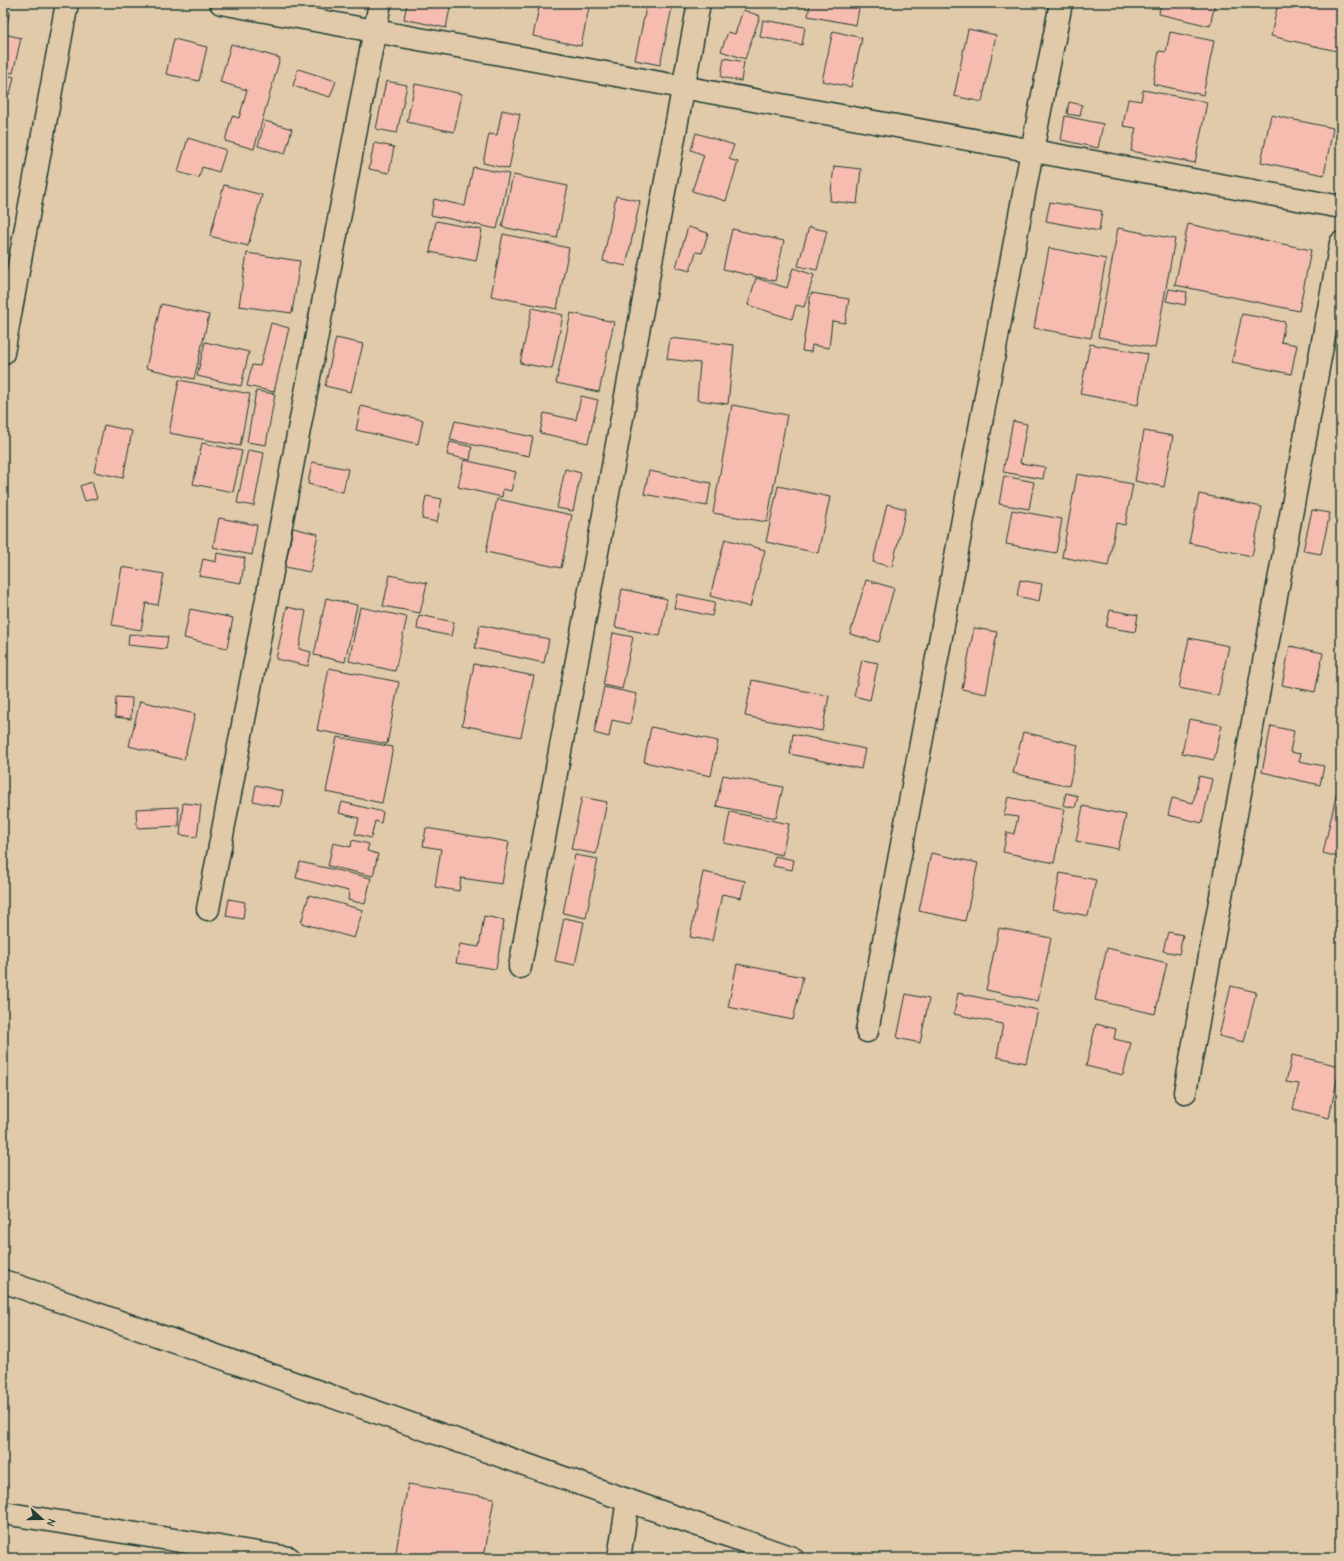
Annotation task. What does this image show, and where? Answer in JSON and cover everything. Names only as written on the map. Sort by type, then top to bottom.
[{"type":"street","points":[[3,353],[67,3]]},
{"type":"street","points":[[221,3],[1341,207]]},
{"type":"street","points":[[208,909],[380,3]]},
{"type":"street","points":[[520,967],[699,3]]},
{"type":"street","points":[[868,1031],[1060,3]]},
{"type":"street","points":[[1185,1092],[1341,243]]},
{"type":"street","points":[[3,1281],[792,1558]]},
{"type":"street","points":[[619,1558],[628,1500]]},
{"type":"street","points":[[3,1514],[289,1558]]},
{"type":"building","points":[[407,3],[451,3],[446,28],[404,19]]},
{"type":"building","points":[[540,3],[590,3],[581,46],[533,36]]},
{"type":"building","points":[[604,3],[631,3],[630,9]]},
{"type":"building","points":[[647,3],[673,3],[660,65],[635,60]]},
{"type":"building","points":[[810,3],[860,3],[856,25],[808,16]]},
{"type":"building","points":[[1161,3],[1215,3],[1210,26],[1159,14]]},
{"type":"building","points":[[1278,3],[1341,3],[1341,52],[1271,36]]},
{"type":"building","points":[[3,10],[10,12],[4,34],[21,38],[13,73],[3,71]]},
{"type":"building","points":[[743,10],[760,16],[745,59],[721,51],[728,32],[735,34]]},
{"type":"building","points":[[763,20],[805,27],[802,45],[760,37]]},
{"type":"building","points":[[968,29],[996,35],[982,102],[954,96]]},
{"type":"building","points":[[833,31],[862,38],[851,87],[822,81]]},
{"type":"building","points":[[1170,32],[1214,41],[1203,95],[1153,84],[1159,51],[1166,52]]},
{"type":"building","points":[[174,39],[207,47],[199,81],[166,74]]},
{"type":"building","points":[[231,44],[280,58],[254,149],[225,141],[232,116],[239,118],[247,90],[220,82]]},
{"type":"building","points":[[724,58],[744,62],[741,81],[721,77]]},
{"type":"building","points":[[298,69],[336,81],[330,97],[293,86]]},
{"type":"building","points":[[3,74],[14,77],[10,94],[3,93]]},
{"type":"building","points":[[386,81],[407,85],[397,133],[376,129]]},
{"type":"building","points":[[415,84],[462,94],[454,132],[407,122]]},
{"type":"building","points":[[1143,90],[1207,102],[1195,163],[1131,151],[1136,128],[1123,126],[1128,99],[1141,101]]},
{"type":"building","points":[[1069,102],[1082,105],[1080,116],[1067,114]]},
{"type":"building","points":[[502,110],[520,114],[509,169],[483,163],[489,134],[497,135]]},
{"type":"building","points":[[1271,115],[1333,128],[1324,175],[1261,162]]},
{"type":"building","points":[[1065,116],[1103,124],[1098,148],[1061,140]]},
{"type":"building","points":[[265,121],[292,129],[285,154],[258,146]]},
{"type":"building","points":[[696,133],[734,145],[729,159],[738,162],[726,201],[692,191],[704,155],[691,150]]},
{"type":"building","points":[[188,138],[226,150],[219,172],[202,167],[199,178],[178,172]]},
{"type":"building","points":[[374,143],[394,147],[389,173],[369,169]]},
{"type":"building","points":[[834,166],[861,169],[857,204],[830,201]]},
{"type":"building","points":[[473,167],[509,174],[497,229],[431,215],[434,199],[465,206]]},
{"type":"building","points":[[513,175],[568,186],[557,238],[502,227]]},
{"type":"building","points":[[224,185],[262,195],[248,246],[210,236]]},
{"type":"building","points":[[616,196],[640,201],[626,266],[603,261]]},
{"type":"building","points":[[1050,202],[1102,211],[1099,231],[1046,221]]},
{"type":"building","points":[[436,221],[482,230],[476,261],[430,252]]},
{"type":"building","points":[[1188,224],[1311,250],[1299,311],[1175,285]]},
{"type":"building","points":[[688,227],[708,233],[702,253],[696,252],[690,271],[676,267]]},
{"type":"building","points":[[809,227],[827,231],[817,270],[798,266]]},
{"type":"building","points":[[1118,228],[1175,239],[1155,348],[1098,337]]},
{"type":"building","points":[[732,229],[784,241],[775,281],[723,269]]},
{"type":"building","points":[[503,234],[569,248],[557,309],[491,296]]},
{"type":"building","points":[[1049,248],[1106,259],[1091,338],[1034,328]]},
{"type":"building","points":[[247,253],[300,261],[292,313],[239,306]]},
{"type":"building","points":[[793,268],[814,275],[804,307],[796,305],[792,319],[748,305],[756,278],[787,288]]},
{"type":"building","points":[[1169,289],[1187,292],[1185,305],[1166,301]]},
{"type":"building","points":[[811,293],[849,299],[845,323],[832,321],[829,348],[812,345],[811,352],[802,351]]},
{"type":"building","points":[[161,304],[209,315],[194,379],[146,368]]},
{"type":"building","points":[[532,308],[563,315],[552,369],[520,363]]},
{"type":"building","points":[[571,313],[614,322],[599,392],[556,383]]},
{"type":"building","points":[[1242,314],[1285,322],[1281,342],[1297,345],[1291,374],[1232,362]]},
{"type":"building","points":[[271,323],[289,328],[274,392],[247,386],[252,365],[260,366]]},
{"type":"building","points":[[336,338],[363,344],[351,392],[325,386]]},
{"type":"building","points":[[670,338],[734,345],[728,404],[697,400],[700,363],[667,359]]},
{"type":"building","points":[[205,342],[249,352],[241,386],[197,376]]},
{"type":"building","points":[[1090,344],[1147,354],[1138,405],[1080,394]]},
{"type":"building","points":[[179,380],[250,394],[240,446],[169,433]]},
{"type":"building","points":[[256,391],[275,394],[266,445],[247,442]]},
{"type":"building","points":[[581,396],[598,400],[588,443],[540,433],[544,413],[576,420]]},
{"type":"building","points":[[732,405],[787,415],[767,522],[713,513]]},
{"type":"building","points":[[361,406],[423,420],[418,444],[356,430]]},
{"type":"building","points":[[455,421],[533,437],[529,456],[450,440]]},
{"type":"building","points":[[1013,421],[1027,424],[1020,463],[1045,467],[1043,479],[1003,472]]},
{"type":"building","points":[[104,425],[132,431],[123,478],[94,472]]},
{"type":"building","points":[[1144,431],[1173,436],[1164,487],[1135,481]]},
{"type":"building","points":[[450,442],[472,447],[470,460],[447,455]]},
{"type":"building","points":[[202,443],[242,451],[233,492],[193,484]]},
{"type":"building","points":[[248,450],[264,453],[254,506],[237,503]]},
{"type":"building","points":[[464,460],[516,472],[511,491],[503,489],[502,497],[458,487]]},
{"type":"building","points":[[312,462],[348,469],[343,492],[308,484]]},
{"type":"building","points":[[565,469],[581,473],[573,511],[557,508]]},
{"type":"building","points":[[649,471],[711,483],[707,506],[644,494]]},
{"type":"building","points":[[1077,474],[1133,484],[1125,525],[1116,523],[1108,566],[1062,557]]},
{"type":"building","points":[[1004,476],[1034,482],[1029,509],[999,504]]},
{"type":"building","points":[[92,482],[97,498],[85,501],[80,486]]},
{"type":"building","points":[[778,486],[830,497],[818,553],[766,542]]},
{"type":"building","points":[[1199,494],[1262,507],[1252,556],[1189,543]]},
{"type":"building","points":[[426,496],[442,499],[437,522],[422,519]]},
{"type":"building","points":[[497,499],[572,515],[561,568],[486,552]]},
{"type":"building","points":[[887,504],[906,509],[892,567],[873,562]]},
{"type":"building","points":[[1012,510],[1062,519],[1056,553],[1006,544]]},
{"type":"building","points":[[1312,510],[1330,513],[1321,554],[1303,551]]},
{"type":"building","points":[[219,518],[257,525],[252,555],[213,547]]},
{"type":"building","points":[[293,528],[318,534],[310,572],[285,567]]},
{"type":"building","points":[[725,539],[765,550],[750,607],[710,596]]},
{"type":"building","points":[[217,553],[245,558],[241,583],[199,576],[203,559],[216,562]]},
{"type":"building","points":[[122,567],[164,574],[158,605],[146,603],[141,630],[112,625]]},
{"type":"building","points":[[390,575],[427,583],[420,613],[383,606]]},
{"type":"building","points":[[866,580],[894,588],[879,642],[850,634]]},
{"type":"building","points":[[1020,580],[1042,584],[1039,601],[1017,596]]},
{"type":"building","points":[[622,589],[667,599],[660,636],[615,627]]},
{"type":"building","points":[[677,594],[715,602],[712,616],[674,608]]},
{"type":"building","points":[[326,598],[357,605],[345,662],[314,655]]},
{"type":"building","points":[[287,607],[306,611],[299,649],[311,652],[308,666],[276,659]]},
{"type":"building","points":[[360,607],[407,617],[395,671],[349,661]]},
{"type":"building","points":[[190,609],[233,618],[227,648],[184,638]]},
{"type":"building","points":[[1110,610],[1138,615],[1135,632],[1106,627]]},
{"type":"building","points":[[419,615],[454,622],[451,636],[417,629]]},
{"type":"building","points":[[480,625],[549,639],[544,663],[475,648]]},
{"type":"building","points":[[974,628],[997,632],[986,694],[962,689]]},
{"type":"building","points":[[613,633],[633,637],[622,689],[603,685]]},
{"type":"building","points":[[129,634],[168,637],[166,649],[128,645]]},
{"type":"building","points":[[1189,638],[1229,646],[1218,696],[1179,688]]},
{"type":"building","points":[[1290,646],[1323,653],[1315,692],[1282,685]]},
{"type":"building","points":[[862,660],[878,663],[870,700],[854,696]]},
{"type":"building","points":[[474,664],[534,676],[521,737],[462,725]]},
{"type":"building","points":[[329,668],[399,682],[387,744],[317,730]]},
{"type":"building","points":[[752,680],[829,696],[822,731],[745,716]]},
{"type":"building","points":[[604,687],[637,694],[630,724],[612,720],[609,737],[594,733]]},
{"type":"building","points":[[116,697],[132,698],[131,719],[115,717]]},
{"type":"building","points":[[140,701],[195,714],[184,760],[129,746]]},
{"type":"building","points":[[1189,719],[1222,725],[1214,760],[1182,753]]},
{"type":"building","points":[[1271,726],[1294,731],[1290,752],[1301,754],[1299,761],[1324,766],[1320,785],[1262,772]]},
{"type":"building","points":[[651,727],[718,741],[711,776],[644,762]]},
{"type":"building","points":[[1023,732],[1078,745],[1069,786],[1013,773]]},
{"type":"building","points":[[793,734],[865,749],[861,769],[790,754]]},
{"type":"building","points":[[337,737],[393,747],[382,803],[326,792]]},
{"type":"building","points":[[723,775],[783,787],[776,818],[716,806]]},
{"type":"building","points":[[1199,776],[1212,779],[1202,823],[1168,815],[1172,798],[1193,803]]},
{"type":"building","points":[[256,785],[283,791],[280,807],[253,801]]},
{"type":"building","points":[[1337,792],[1341,792],[1341,858],[1323,853]]},
{"type":"building","points":[[1066,793],[1078,796],[1075,808],[1063,805]]},
{"type":"building","points":[[582,797],[607,802],[596,854],[571,849]]},
{"type":"building","points":[[1008,797],[1065,809],[1054,863],[1003,852],[1007,832],[1014,834],[1018,817],[1004,815]]},
{"type":"building","points":[[342,802],[383,812],[381,823],[375,821],[371,838],[355,834],[359,818],[339,813]]},
{"type":"building","points":[[183,803],[201,805],[197,837],[180,835]]},
{"type":"building","points":[[1083,806],[1126,815],[1118,849],[1076,841]]},
{"type":"building","points":[[178,807],[179,826],[137,828],[136,809]]},
{"type":"building","points":[[730,812],[789,824],[782,855],[724,843]]},
{"type":"building","points":[[426,828],[509,842],[502,884],[461,878],[459,891],[435,887],[441,849],[423,846]]},
{"type":"building","points":[[352,840],[369,844],[367,851],[378,854],[373,876],[328,866],[333,843],[351,847]]},
{"type":"building","points":[[931,853],[978,863],[965,921],[919,911]]},
{"type":"building","points":[[575,855],[598,859],[586,918],[563,913]]},
{"type":"building","points":[[775,856],[794,860],[792,870],[773,866]]},
{"type":"building","points":[[300,862],[371,878],[365,904],[348,900],[349,891],[296,878]]},
{"type":"building","points":[[703,872],[745,881],[741,898],[722,894],[712,941],[690,937]]},
{"type":"building","points":[[1060,873],[1096,880],[1088,916],[1053,909]]},
{"type":"building","points":[[309,895],[363,910],[354,938],[301,923]]},
{"type":"building","points":[[229,899],[245,902],[243,919],[226,916]]},
{"type":"building","points":[[484,916],[504,920],[496,969],[456,963],[460,944],[479,947]]},
{"type":"building","points":[[564,918],[584,922],[575,965],[555,961]]},
{"type":"building","points":[[999,928],[1051,938],[1038,1001],[986,990]]},
{"type":"building","points":[[1168,932],[1183,935],[1179,954],[1163,951]]},
{"type":"building","points":[[1107,948],[1167,963],[1155,1014],[1095,1000]]},
{"type":"building","points":[[737,964],[803,977],[793,1020],[728,1007]]},
{"type":"building","points":[[1231,986],[1256,992],[1244,1042],[1219,1036]]},
{"type":"building","points":[[958,993],[1038,1010],[1026,1063],[997,1057],[1003,1024],[954,1014]]},
{"type":"building","points":[[906,994],[929,999],[920,1043],[897,1038]]},
{"type":"building","points":[[1096,1024],[1116,1029],[1114,1039],[1131,1043],[1123,1075],[1086,1066]]},
{"type":"building","points":[[1292,1055],[1340,1066],[1329,1118],[1293,1109],[1299,1084],[1286,1082]]},
{"type":"building","points":[[408,1484],[494,1498],[484,1558],[395,1557]]}]
